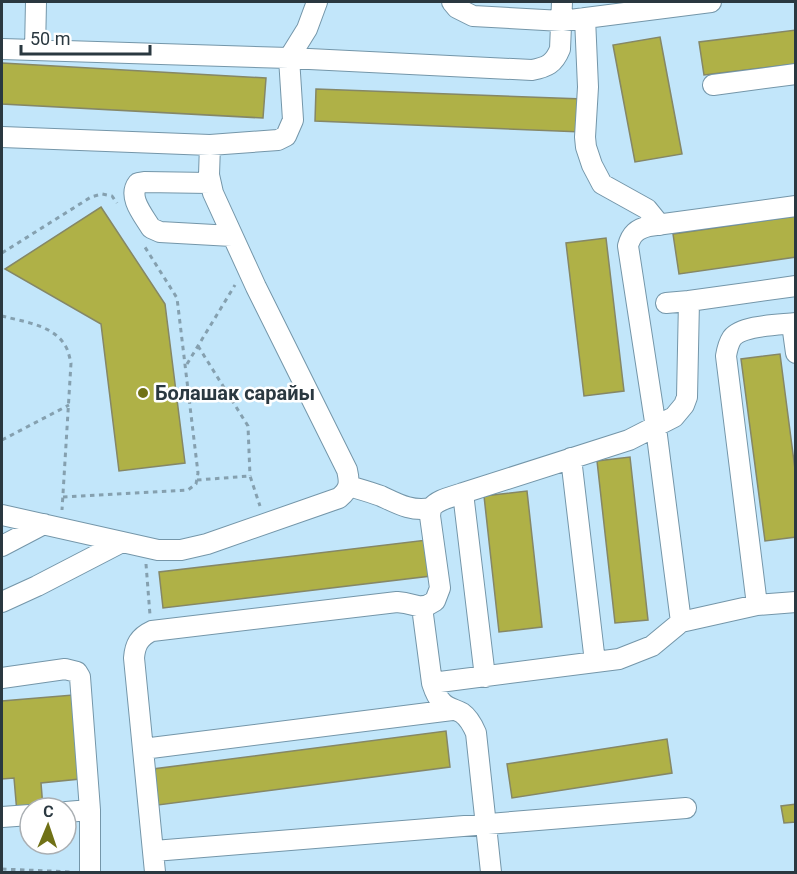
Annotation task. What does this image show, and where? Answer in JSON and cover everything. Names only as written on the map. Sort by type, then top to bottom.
[{"type":"lane","points":[[34,50],[36,2]]},
{"type":"lane","points":[[2,137],[210,145],[278,140],[286,136],[293,120],[289,57],[307,29],[317,2]]},
{"type":"lane","points":[[452,2],[457,8],[473,16],[508,10],[562,11],[585,18],[711,2]]},
{"type":"lane","points":[[2,50],[289,57],[532,70],[552,63],[557,56],[560,49],[562,11]]},
{"type":"lane","points":[[585,18],[588,87],[585,137],[592,165],[602,184],[647,209],[660,225]]},
{"type":"lane","points":[[712,86],[795,74]]},
{"type":"lane","points":[[2,515],[158,550],[170,550],[194,548],[339,498],[346,492],[349,478],[347,470],[216,202],[209,175],[210,145]]},
{"type":"lane","points":[[210,183],[138,183],[133,189],[133,196],[151,228],[160,232],[232,236]]},
{"type":"lane","points":[[681,622],[656,428],[628,246],[634,232],[641,228],[795,206]]},
{"type":"lane","points":[[666,303],[795,286]]},
{"type":"lane","points":[[155,873],[134,658],[139,640],[152,631],[397,602],[422,607],[435,601],[440,588],[430,516],[434,504],[629,440],[674,417],[684,405],[687,397],[689,301]]},
{"type":"lane","points":[[757,605],[726,356],[727,347],[737,333],[745,329],[794,323],[795,353]]},
{"type":"lane","points":[[571,458],[595,662]]},
{"type":"lane","points":[[348,486],[380,496],[399,506],[422,510],[431,508]]},
{"type":"lane","points":[[463,493],[485,677]]},
{"type":"lane","points":[[2,546],[53,526]]},
{"type":"lane","points":[[2,602],[122,542]]},
{"type":"lane","points":[[432,683],[620,659],[652,646],[681,622],[757,605],[795,602]]},
{"type":"lane","points":[[422,607],[432,683],[442,703],[464,714],[476,733],[491,873]]},
{"type":"lane","points":[[2,678],[65,669],[77,672],[81,683],[90,810],[90,873]]},
{"type":"lane","points":[[143,749],[452,710]]},
{"type":"lane","points":[[154,851],[686,808]]},
{"type":"lane","points":[[78,811],[90,810]]},
{"type":"lane","points":[[2,817],[18,816]]},
{"type":"path","points":[[2,253],[91,197],[102,194],[112,196],[118,205]]},
{"type":"path","points":[[63,497],[188,490],[196,484],[198,473],[177,298],[142,242]]},
{"type":"path","points":[[186,365],[247,267]]},
{"type":"path","points":[[2,316],[43,327],[57,336],[66,348],[71,363],[63,497],[53,526]]},
{"type":"path","points":[[198,346],[248,426],[250,476],[267,523]]},
{"type":"path","points":[[2,440],[69,405]]},
{"type":"path","points":[[197,480],[250,476]]},
{"type":"path","points":[[145,547],[152,631]]},
{"type":"path","points":[[2,869],[73,872]]},
{"type":"building","points":[[796,30],[796,64],[704,75],[699,42]]},
{"type":"building","points":[[660,37],[682,154],[635,162],[613,45]]},
{"type":"building","points":[[2,63],[266,78],[263,118],[2,104]]},
{"type":"building","points":[[316,89],[583,99],[582,132],[315,121]]},
{"type":"building","name":"Болашак сарайы","points":[[101,207],[165,304],[185,463],[119,471],[101,324],[5,269]]},
{"type":"building","points":[[796,216],[796,257],[679,274],[673,234]]},
{"type":"building","points":[[606,238],[624,391],[584,396],[566,243]]},
{"type":"building","points":[[780,354],[796,477],[796,537],[765,541],[741,359]]},
{"type":"building","points":[[630,457],[648,620],[615,623],[597,461]]},
{"type":"building","points":[[527,491],[542,627],[499,632],[484,496]]},
{"type":"building","points":[[427,540],[431,576],[163,608],[159,572]]},
{"type":"building","points":[[73,695],[80,779],[41,783],[42,796],[18,796],[17,813],[14,778],[2,779],[2,701]]},
{"type":"building","points":[[446,731],[450,767],[158,805],[153,769]]},
{"type":"building","points":[[667,739],[672,773],[512,798],[507,764]]},
{"type":"building","points":[[796,804],[796,822],[784,823],[781,806]]},
{"type":"place","name":"Болашак сарайы","points":[[143,393]]}]
